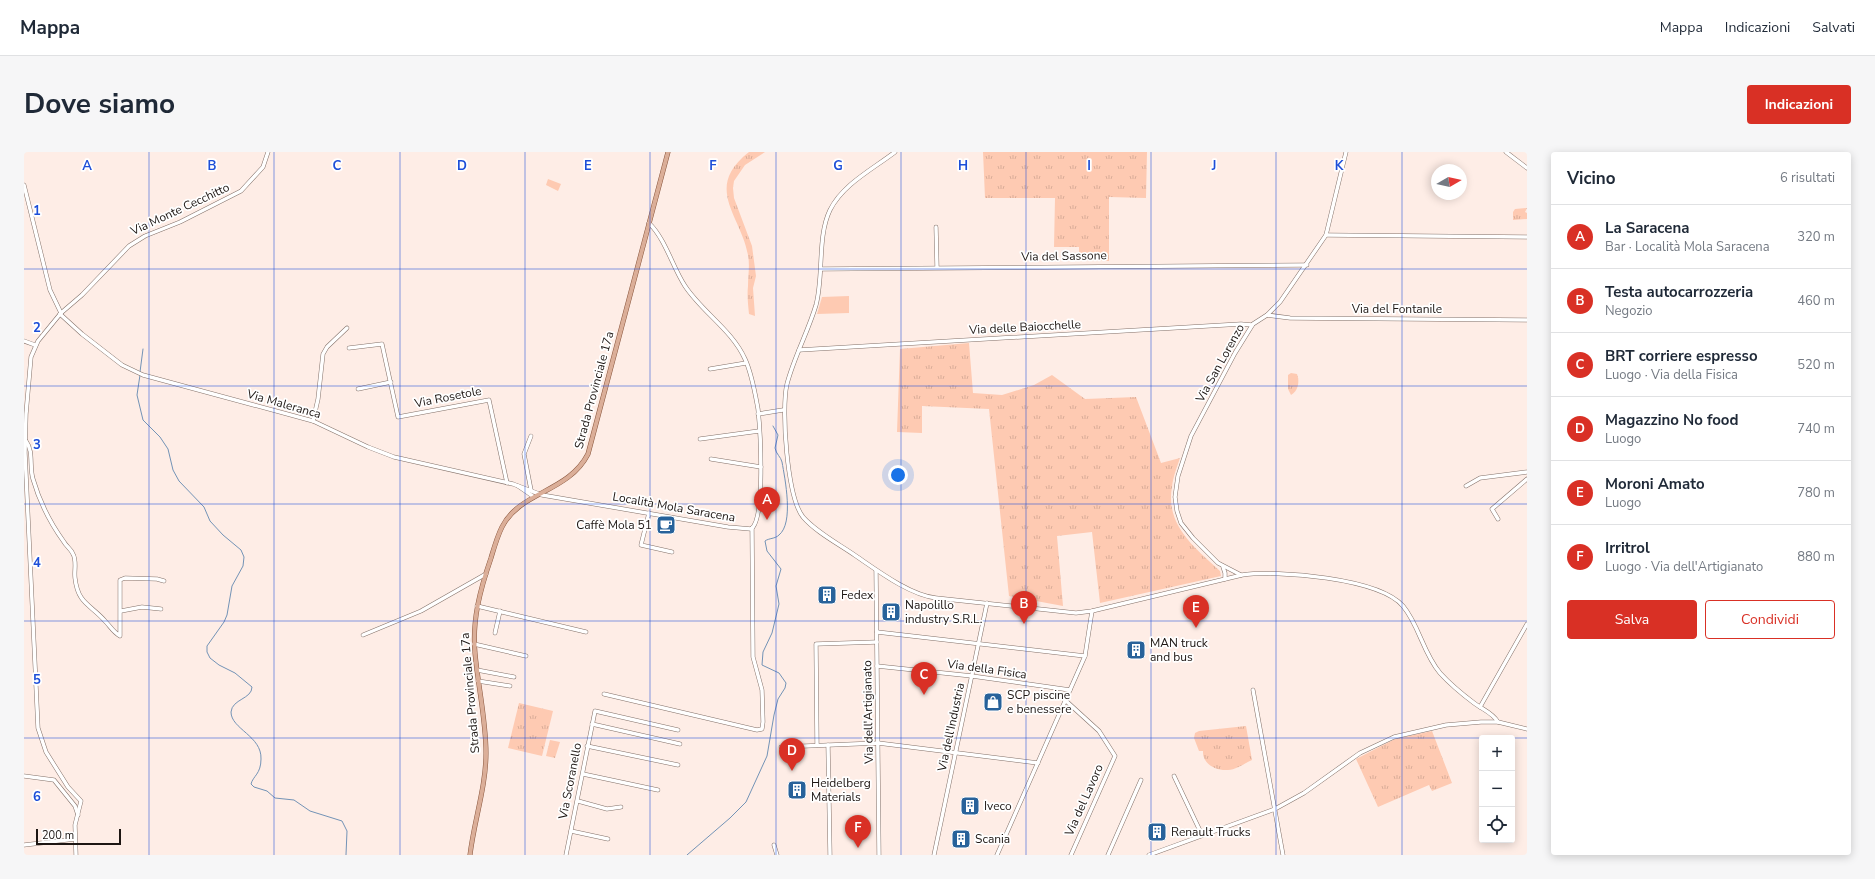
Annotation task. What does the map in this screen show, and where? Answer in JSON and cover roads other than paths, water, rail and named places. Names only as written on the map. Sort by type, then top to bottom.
[{"type":"main road","name":"Strada Provinciale 17a","points":[[470,855],[486,760],[474,644],[477,606],[486,574],[503,524],[517,509],[534,497],[560,484],[574,474],[583,463],[591,447],[669,152]]},
{"type":"street","name":"Via Monte Cecchitto","points":[[35,345],[61,313],[82,295],[133,242],[156,230],[180,222],[244,189],[265,165],[268,152]]},
{"type":"street","points":[[895,152],[851,185],[831,208],[826,225],[816,302],[787,384],[783,410],[790,474],[800,513],[816,528],[876,570],[929,597],[1070,612],[1092,611],[1242,575],[1264,573],[1306,576],[1362,585],[1389,595],[1400,603],[1407,611],[1426,651],[1438,670],[1456,689],[1494,716],[1498,722]]},
{"type":"street","name":"Via San Lorenzo","points":[[1222,566],[1193,538],[1181,522],[1177,511],[1176,487],[1191,436],[1223,373],[1252,325],[1267,315],[1280,302],[1326,235],[1346,152]]},
{"type":"street","points":[[1506,152],[1527,168]]},
{"type":"street","points":[[24,185],[50,290],[61,313]]},
{"type":"street","points":[[604,694],[757,730],[762,729],[762,690],[753,656],[752,528],[756,524],[762,467],[758,414],[746,363],[733,340],[686,287],[660,235],[649,223]]},
{"type":"street","points":[[936,227],[937,267]]},
{"type":"street","points":[[1326,235],[1527,237]]},
{"type":"street","name":"Via del Sassone","points":[[821,269],[1307,264]]},
{"type":"street","name":"Via Maleranca","points":[[61,313],[100,349],[135,372],[154,379],[313,421],[386,455],[531,490]]},
{"type":"street","name":"Via del Fontanile","points":[[1267,315],[1290,318],[1527,320]]},
{"type":"street","name":"Via delle Baiocchelle","points":[[799,350],[1233,324],[1252,325]]},
{"type":"street","points":[[313,421],[318,399],[323,354],[326,347],[347,328]]},
{"type":"street","points":[[24,341],[35,345],[31,357],[25,440],[27,515],[38,730],[44,748],[71,791],[81,800],[75,839],[76,855]]},
{"type":"street","points":[[349,348],[382,343],[391,382],[358,389]]},
{"type":"street","points":[[710,369],[746,363]]},
{"type":"street","name":"Via Rosetole","points":[[391,382],[398,417],[488,399],[507,483]]},
{"type":"street","points":[[758,414],[783,410]]},
{"type":"street","points":[[700,439],[759,431]]},
{"type":"street","points":[[531,490],[524,454],[532,436]]},
{"type":"street","points":[[25,440],[30,447],[33,478],[47,512],[64,543],[74,555],[74,577],[81,600],[120,636],[120,589],[122,579],[158,579],[164,582]]},
{"type":"street","points":[[711,459],[762,467]]},
{"type":"street","points":[[1466,486],[1480,478],[1527,472]]},
{"type":"street","points":[[1498,519],[1492,511],[1492,508],[1527,479]]},
{"type":"street","points":[[517,486],[534,497]]},
{"type":"street","name":"Località Mola Saracena","points":[[531,490],[540,494],[728,527],[752,528]]},
{"type":"street","points":[[24,499],[27,515]]},
{"type":"street","points":[[649,513],[641,544],[672,552]]},
{"type":"street","points":[[1222,566],[1242,575]]},
{"type":"street","points":[[1222,566],[1225,573],[1225,579]]},
{"type":"street","name":"Via dell'Artigianato","points":[[876,570],[879,855]]},
{"type":"street","points":[[363,635],[421,611],[486,574]]},
{"type":"street","name":"Via dell'Industria","points":[[934,855],[987,603]]},
{"type":"street","points":[[477,606],[586,632]]},
{"type":"street","points":[[121,611],[142,607],[161,609]]},
{"type":"street","points":[[495,633],[500,611]]},
{"type":"street","points":[[997,855],[1085,656],[1092,611]]},
{"type":"street","points":[[1480,707],[1527,624]]},
{"type":"street","points":[[877,632],[1085,656]]},
{"type":"street","points":[[817,745],[816,644],[877,642]]},
{"type":"street","points":[[474,644],[526,656]]},
{"type":"street","name":"Via della Fisica","points":[[877,666],[972,676],[1070,690]]},
{"type":"street","points":[[477,670],[514,677]]},
{"type":"street","points":[[478,681],[510,686]]},
{"type":"street","points":[[1253,690],[1283,855]]},
{"type":"street","name":"Via del Lavoro","points":[[1065,700],[1099,731],[1115,756],[1071,855]]},
{"type":"street","name":"Via Scoranello","points":[[566,855],[595,711],[678,730]]},
{"type":"street","points":[[1148,855],[1275,809],[1304,793],[1360,753],[1394,737],[1446,725],[1498,722],[1527,729]]},
{"type":"street","points":[[592,724],[680,744]]},
{"type":"street","points":[[781,747],[878,743],[956,751],[1038,763]]},
{"type":"street","points":[[828,745],[830,855]]},
{"type":"street","points":[[587,746],[678,765]]},
{"type":"street","points":[[583,774],[658,790]]},
{"type":"street","points":[[24,776],[50,779],[56,782],[75,806],[78,815]]},
{"type":"street","points":[[1174,776],[1202,835]]},
{"type":"street","points":[[56,782],[62,777]]},
{"type":"street","points":[[1108,855],[1141,780]]},
{"type":"street","points":[[578,801],[607,809],[621,807]]},
{"type":"street","points":[[571,831],[608,839]]},
{"type":"street","points":[[24,845],[75,839]]},
{"type":"street","points":[[774,845],[777,855]]},
{"type":"waterway","points":[[140,372],[143,349]]},
{"type":"waterway","points":[[140,375],[137,395],[143,420],[160,437],[168,449],[173,470],[179,481],[204,507],[210,521],[223,535],[241,550],[244,557],[243,566],[232,586],[227,615],[224,622],[207,646],[207,652],[210,658],[219,665],[235,673],[252,687],[249,694],[235,704],[231,712],[232,718],[257,744],[260,751],[260,768],[251,784],[254,787],[267,791],[275,798],[294,800],[310,811],[342,821],[347,831],[346,855]]},
{"type":"waterway","points":[[687,855],[730,818],[746,802],[767,756],[778,699],[785,688],[786,683],[779,673],[762,665],[763,652],[772,633],[779,604],[776,586],[781,569],[767,551],[765,541],[779,535],[784,529],[787,511],[786,489],[782,462],[775,448],[778,435],[773,426]]},
{"type":"place","name":"La Saracena","points":[[767,520]]},
{"type":"place","name":"Caffè Mola 51","points":[[666,525]]},
{"type":"place","name":"Fedex","points":[[827,595]]},
{"type":"place","name":"Napolillo industry S.R.L.","points":[[891,612]]},
{"type":"place","name":"Testa autocarrozzeria","points":[[1024,624]]},
{"type":"place","name":"Moroni Amato","points":[[1196,628]]},
{"type":"place","name":"MAN truck and bus","points":[[1136,650]]},
{"type":"place","name":"BRT corriere espresso","points":[[924,695]]},
{"type":"place","name":"SCP piscine e benessere","points":[[993,702]]},
{"type":"place","name":"Magazzino No food","points":[[792,771]]},
{"type":"place","name":"Heidelberg Materials","points":[[797,790]]},
{"type":"place","name":"Iveco","points":[[970,806]]},
{"type":"place","name":"Renault Trucks","points":[[1157,832]]},
{"type":"place","name":"Scania","points":[[961,839]]},
{"type":"place","name":"Irritrol","points":[[858,848]]}]
